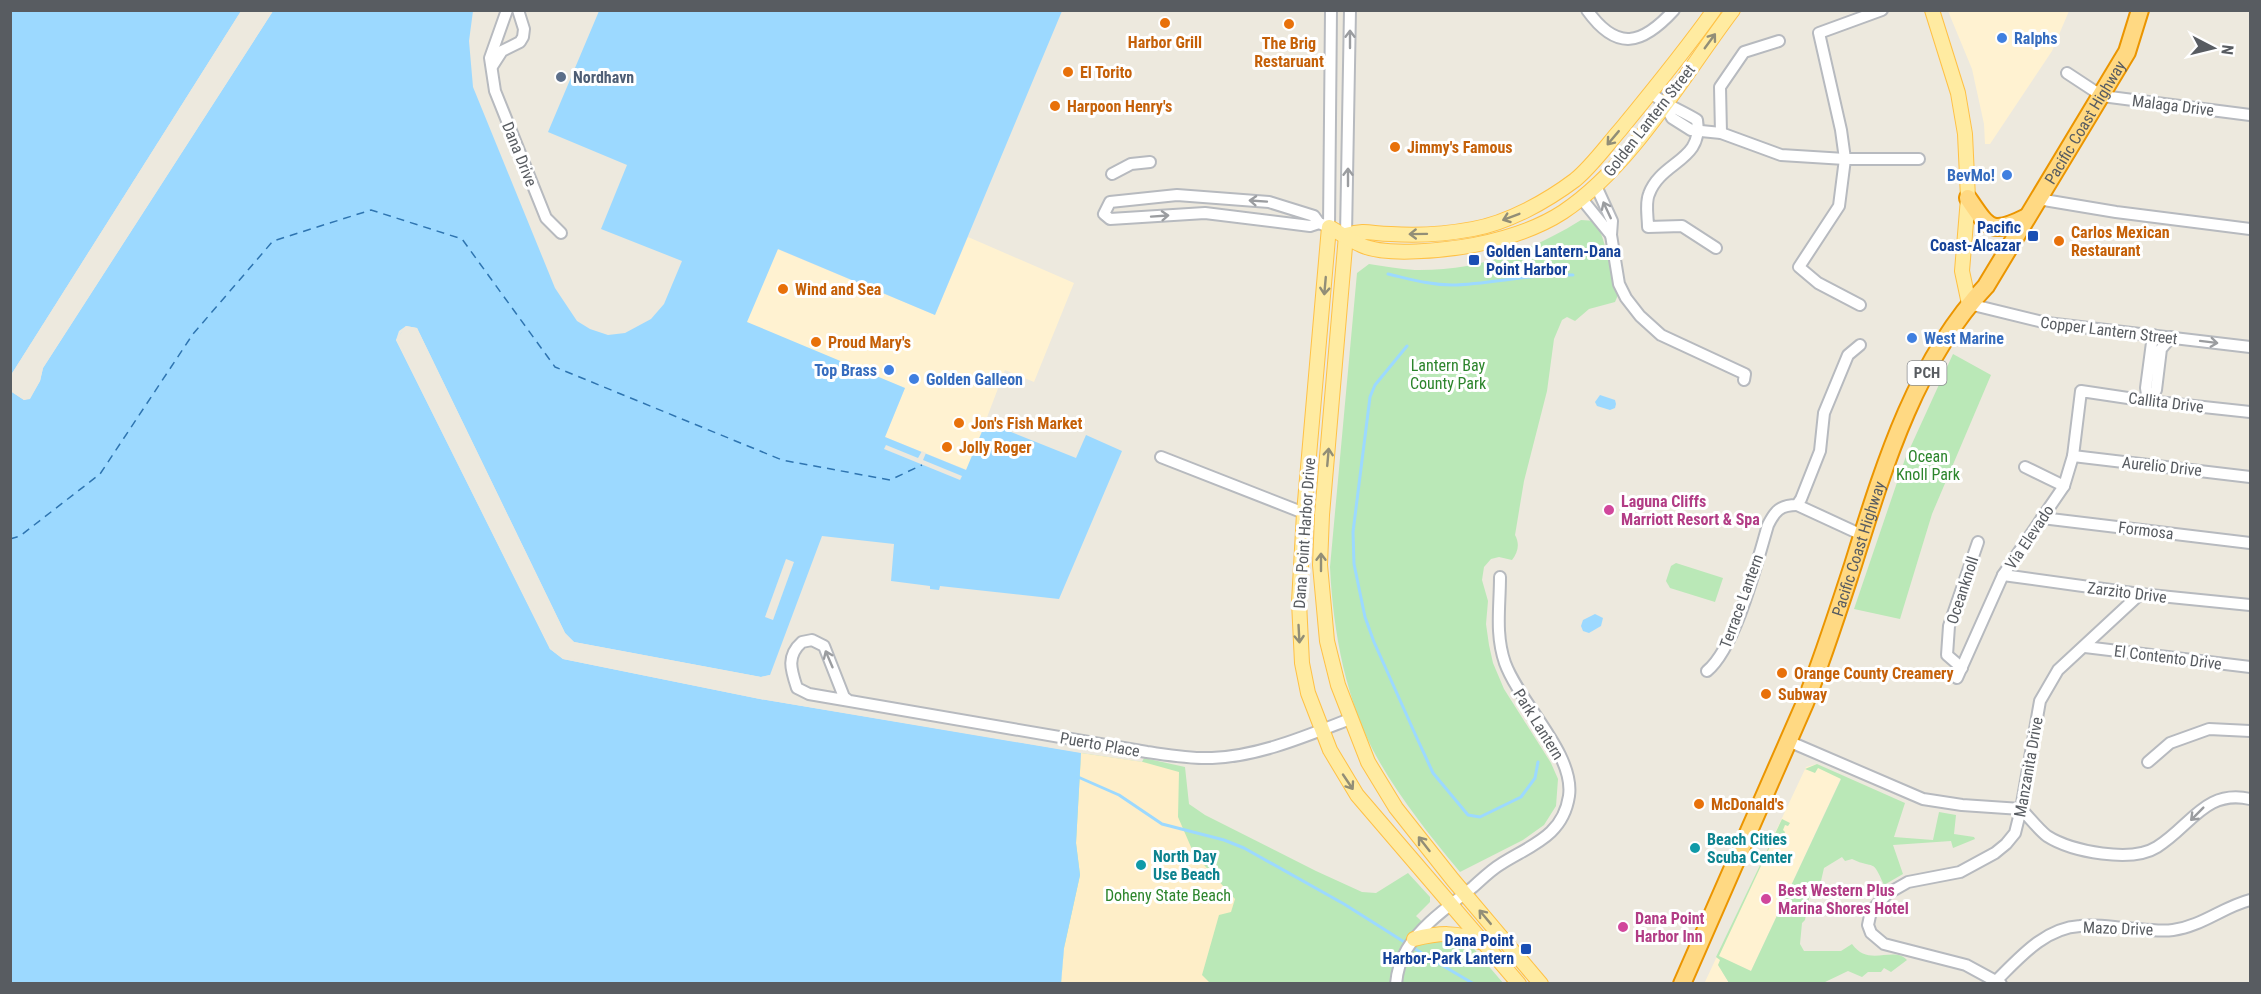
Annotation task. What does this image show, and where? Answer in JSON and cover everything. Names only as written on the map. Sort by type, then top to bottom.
[{"type":"highway","name":"Pacific Coast Highway","points":[[1682,984],[1819,666],[1892,446],[1913,399],[1943,343],[1969,304],[1986,286],[2102,96],[2127,52],[2140,10]]},
{"type":"highway","points":[[1968,198],[1983,221],[1993,227],[2008,226],[2027,217]]},
{"type":"main road","name":"Golden Lantern Street","points":[[1346,235],[1362,231],[1389,234],[1453,233],[1476,229],[1510,217],[1543,201],[1575,179],[1594,160],[1651,93],[1714,10]]},
{"type":"main road","name":"Golden Lantern Street","points":[[1324,225],[1346,235],[1362,246],[1388,251],[1445,250],[1492,241],[1526,230],[1562,212],[1596,186],[1628,151],[1733,10]]},
{"type":"main road","points":[[1932,10],[1958,93],[1967,162],[1968,198],[1962,271],[1969,304]]},
{"type":"main road","points":[[1526,230],[1543,201]]},
{"type":"main road","name":"Dana Point Harbor Drive","points":[[1324,225],[1304,513],[1299,634],[1308,693],[1321,730],[1341,772],[1357,795],[1519,984]]},
{"type":"main road","name":"Dana Point Harbor Drive","points":[[1346,235],[1322,515],[1320,565],[1326,632],[1338,685],[1368,762],[1388,796],[1464,894],[1541,984]]},
{"type":"main road","points":[[1304,513],[1322,515]]},
{"type":"main road","points":[[1414,939],[1454,933],[1485,944]]},
{"type":"street","name":"Dana Drive","points":[[507,10],[490,58],[495,91],[546,218],[561,233]]},
{"type":"street","points":[[492,68],[501,51],[520,42],[523,38],[524,29],[518,10]]},
{"type":"street","name":"Dana Point Harbor Drive","points":[[1324,225],[1331,10]]},
{"type":"street","name":"Dana Point Harbor Drive","points":[[1346,235],[1350,10]]},
{"type":"street","points":[[1587,10],[1603,31],[1614,37],[1628,40],[1651,32],[1674,10]]},
{"type":"street","points":[[1860,305],[1818,283],[1799,267],[1839,206],[1845,159],[1841,130],[1819,33],[1882,10]]},
{"type":"street","points":[[1721,133],[1720,87],[1744,52],[1779,41]]},
{"type":"street","name":"Malaga Drive","points":[[2067,73],[2102,96],[2250,115]]},
{"type":"street","points":[[1651,93],[1664,104],[1678,107],[1697,120],[1695,145],[1690,152],[1661,176],[1648,195],[1648,227],[1682,226],[1716,249]]},
{"type":"street","points":[[1695,130],[1721,133],[1781,155],[1845,159],[1919,159]]},
{"type":"street","points":[[1112,174],[1131,164],[1150,162]]},
{"type":"street","points":[[1596,186],[1612,221],[1611,235],[1619,284],[1626,298],[1640,316],[1661,335],[1745,374],[1743,380]]},
{"type":"street","points":[[1177,195],[1269,202],[1314,216],[1324,225],[1310,226],[1209,213],[1110,219],[1104,214],[1110,202],[1177,195]]},
{"type":"street","points":[[1209,213],[1212,198]]},
{"type":"street","points":[[1581,198],[1611,235]]},
{"type":"street","points":[[2038,199],[2116,212],[2250,229]]},
{"type":"street","name":"Copper Lantern Street","points":[[1969,304],[2047,323],[2250,347]]},
{"type":"street","points":[[2148,401],[2146,388],[2152,335]]},
{"type":"street","points":[[2148,401],[2156,390],[2161,349],[2171,337]]},
{"type":"street","points":[[1860,345],[1848,355],[1824,413],[1820,451],[1797,505],[1862,535]]},
{"type":"street","name":"Callita Drive","points":[[2081,390],[2148,401],[2250,412]]},
{"type":"street","name":"Via Elevado","points":[[1959,673],[2003,575],[2064,486],[2073,456],[2081,390]]},
{"type":"street","name":"Aurelio Drive","points":[[2073,456],[2250,477]]},
{"type":"street","points":[[1161,457],[1304,513]]},
{"type":"street","points":[[2025,467],[2064,486]]},
{"type":"street","name":"Terrace Lantern","points":[[1707,670],[1716,663],[1723,652],[1743,604],[1768,525],[1774,513],[1781,507],[1797,505]]},
{"type":"street","name":"Formosa","points":[[2042,518],[2250,543]]},
{"type":"street","name":"Oceanknoll","points":[[1959,673],[1947,655],[1949,626],[1978,542]]},
{"type":"street","name":"Zarzito Drive","points":[[2003,575],[2140,594],[2250,605]]},
{"type":"street","name":"Park Lantern","points":[[1451,905],[1500,865],[1537,845],[1552,833],[1563,817],[1569,796],[1569,781],[1563,761],[1513,681],[1502,653],[1497,630],[1500,578]]},
{"type":"street","name":"Manzanita Drive","points":[[1999,982],[1966,965],[1884,944],[1872,935],[1868,925],[1871,911],[1887,894],[1908,882],[1960,872],[1995,853],[2015,833],[2040,701],[2058,670],[2140,594]]},
{"type":"street","name":"Puerto Place","points":[[848,700],[844,697],[824,646],[812,640],[802,642],[791,656],[792,674],[797,688],[824,698],[848,700],[1147,752],[1192,758],[1232,756],[1277,746],[1350,719]]},
{"type":"street","name":"El Contento Drive","points":[[2085,647],[2250,667]]},
{"type":"street","points":[[2148,762],[2170,743],[2209,729],[2250,731]]},
{"type":"street","points":[[1788,741],[1923,799],[1962,805],[2021,809],[2047,836],[2085,851],[2127,855],[2155,849],[2182,829],[2203,807],[2223,798],[2250,799]]},
{"type":"street","name":"Mazo Drive","points":[[1999,982],[2021,955],[2043,938],[2060,930],[2080,926],[2172,930],[2198,923],[2217,915],[2233,904],[2250,900]]},
{"type":"street","points":[[1396,984],[1401,962],[1414,939],[1451,905]]},
{"type":"shaded area","points":[[1948,11],[2069,11],[2052,51],[1990,144],[1985,144],[1984,124],[1972,69]]},
{"type":"shaded area","points":[[968,237],[1074,283],[1034,382],[1005,370],[967,470],[885,437],[905,388],[746,323],[777,249],[935,315]]},
{"type":"shaded area","points":[[1817,764],[1842,776],[1751,971],[1722,958],[1719,966],[1729,983],[1704,984],[1806,767]]},
{"type":"green space","name":"Lantern Bay County Park","points":[[1581,220],[1596,221],[1618,295],[1615,302],[1589,309],[1575,321],[1567,317],[1562,320],[1554,339],[1547,391],[1524,481],[1515,535],[1517,551],[1512,560],[1499,557],[1491,559],[1484,567],[1482,580],[1488,601],[1486,624],[1493,663],[1504,689],[1551,763],[1558,779],[1556,806],[1544,825],[1523,840],[1460,872],[1407,804],[1379,761],[1358,715],[1338,642],[1330,567],[1357,273],[1369,264],[1415,270],[1481,263],[1522,250]]},
{"type":"green space","name":"Ocean Knoll Park","points":[[1953,354],[1991,375],[1932,514],[1900,619],[1854,609],[1905,459]]},
{"type":"green space","points":[[1676,563],[1723,578],[1715,602],[1670,588],[1666,581],[1671,566]]},
{"type":"green space","name":"Doheny State Beach","points":[[1081,753],[1142,762],[1144,758],[1185,767],[1189,804],[1205,815],[1362,892],[1376,893],[1408,873],[1430,897],[1430,902],[1416,916],[1438,937],[1469,943],[1503,983],[1061,984]]},
{"type":"green space","points":[[1817,764],[1905,803],[1894,837],[1933,840],[1939,812],[1956,815],[1954,834],[1975,839],[1953,848],[1951,841],[1893,845],[1903,874],[1884,885],[1875,867],[1852,859],[1845,861],[1842,857],[1824,868],[1821,881],[1809,898],[1805,920],[1802,923],[1800,944],[1804,951],[1841,951],[1852,944],[1866,955],[1895,955],[1907,960],[1891,972],[1884,968],[1881,972],[1868,972],[1862,977],[1848,971],[1823,983],[1729,983],[1718,965],[1720,960],[1716,957],[1782,819],[1790,823],[1788,826],[1785,825],[1784,835],[1774,838],[1719,956],[1751,971],[1841,779],[1818,768],[1815,773],[1805,769]]},
{"type":"sand","name":"North Day Use Beach","points":[[1081,753],[1143,762],[1179,772],[1178,817],[1194,854],[1235,899],[1231,912],[1219,915],[1202,975],[1210,983],[1061,984],[1064,948],[1080,875],[1076,843]]},
{"type":"water","points":[[11,11],[241,11],[11,375]]},
{"type":"water","points":[[273,11],[473,11],[469,41],[473,87],[555,288],[577,321],[590,329],[608,335],[625,333],[651,319],[664,304],[682,261],[601,229],[627,165],[548,132],[599,11],[1062,11],[935,315],[778,249],[747,322],[905,388],[885,437],[966,470],[986,422],[1076,458],[1086,435],[1122,451],[1059,599],[940,586],[939,590],[930,589],[930,586],[891,581],[894,544],[822,536],[770,675],[761,677],[574,642],[565,633],[417,328],[406,326],[396,340],[550,649],[563,659],[760,699],[1081,753],[1076,843],[1080,875],[1064,948],[1061,983],[11,983],[10,391],[24,400],[30,398],[40,381],[43,368]]},
{"type":"water","points":[[1600,395],[1615,400],[1615,408],[1610,410],[1597,406],[1595,402]]},
{"type":"water","points":[[1595,614],[1603,618],[1601,626],[1589,633],[1583,631],[1581,626],[1583,620]]},
{"type":"pier","points":[[244,10],[13,377],[10,378],[241,11]]},
{"type":"pier","points":[[269,10],[273,11],[43,368],[40,381],[30,399],[24,400],[11,391],[11,388],[25,397],[28,396],[38,380],[40,366]]},
{"type":"pier","points":[[406,326],[417,328],[565,633],[574,642],[761,677],[770,675],[773,677],[761,680],[574,645],[563,636],[415,331],[407,329],[401,333],[399,340],[553,647],[564,657],[760,696],[1082,750],[1084,753],[760,699],[563,659],[550,649],[396,340],[399,331]]},
{"type":"pier","points":[[886,445],[918,458],[922,451],[926,453],[923,460],[962,476],[960,480],[884,449]]},
{"type":"pier","points":[[786,559],[794,562],[773,620],[765,617]]},
{"type":"waterway","points":[[1388,274],[1444,285],[1573,275]]},
{"type":"waterway","points":[[1407,346],[1375,385],[1370,397],[1353,532],[1354,564],[1365,617],[1433,773],[1468,815],[1480,817],[1521,797],[1535,778],[1538,762]]},
{"type":"waterway","points":[[1078,777],[1119,795],[1162,824],[1224,840],[1244,848],[1344,904],[1474,984]]},
{"type":"ferry route","points":[[10,539],[20,536],[100,474],[193,334],[273,241],[371,210],[462,239],[555,367],[782,460],[890,480],[922,465]]},
{"type":"place","name":"Harbor Grill","points":[[1165,23]]},
{"type":"place","name":"The Brig Restaruant","points":[[1289,24]]},
{"type":"place","name":"Ralphs","points":[[2002,38]]},
{"type":"place","name":"El Torito","points":[[1068,72]]},
{"type":"place","name":"Nordhavn","points":[[561,77]]},
{"type":"place","name":"Harpoon Henry's","points":[[1055,106]]},
{"type":"place","name":"Jimmy's Famous","points":[[1395,147]]},
{"type":"place","name":"BevMo!","points":[[2007,175]]},
{"type":"place","name":"Pacific Coast-Alcazar","points":[[2033,236]]},
{"type":"place","name":"Carlos Mexican Restaurant","points":[[2059,241]]},
{"type":"place","name":"Golden Lantern-Dana Point Harbor","points":[[1474,260]]},
{"type":"place","name":"Wind and Sea","points":[[783,289]]},
{"type":"place","name":"West Marine","points":[[1912,338]]},
{"type":"place","name":"Proud Mary's","points":[[816,342]]},
{"type":"place","name":"Top Brass","points":[[889,370]]},
{"type":"place","name":"Golden Galleon","points":[[914,379]]},
{"type":"place","name":"Jon's Fish Market","points":[[959,423]]},
{"type":"place","name":"Jolly Roger","points":[[947,447]]},
{"type":"place","name":"Laguna Cliffs Marriott Resort & Spa","points":[[1609,510]]},
{"type":"place","name":"Orange County Creamery","points":[[1782,673]]},
{"type":"place","name":"Subway","points":[[1766,694]]},
{"type":"place","name":"McDonald's","points":[[1699,804]]},
{"type":"place","name":"Beach Cities Scuba Center","points":[[1695,848]]},
{"type":"place","name":"North Day Use Beach","points":[[1141,865]]},
{"type":"place","name":"Best Western Plus Marina Shores Hotel","points":[[1766,899]]},
{"type":"place","name":"Dana Point Harbor Inn","points":[[1623,927]]},
{"type":"place","name":"Dana Point Harbor-Park Lantern","points":[[1526,949]]}]
